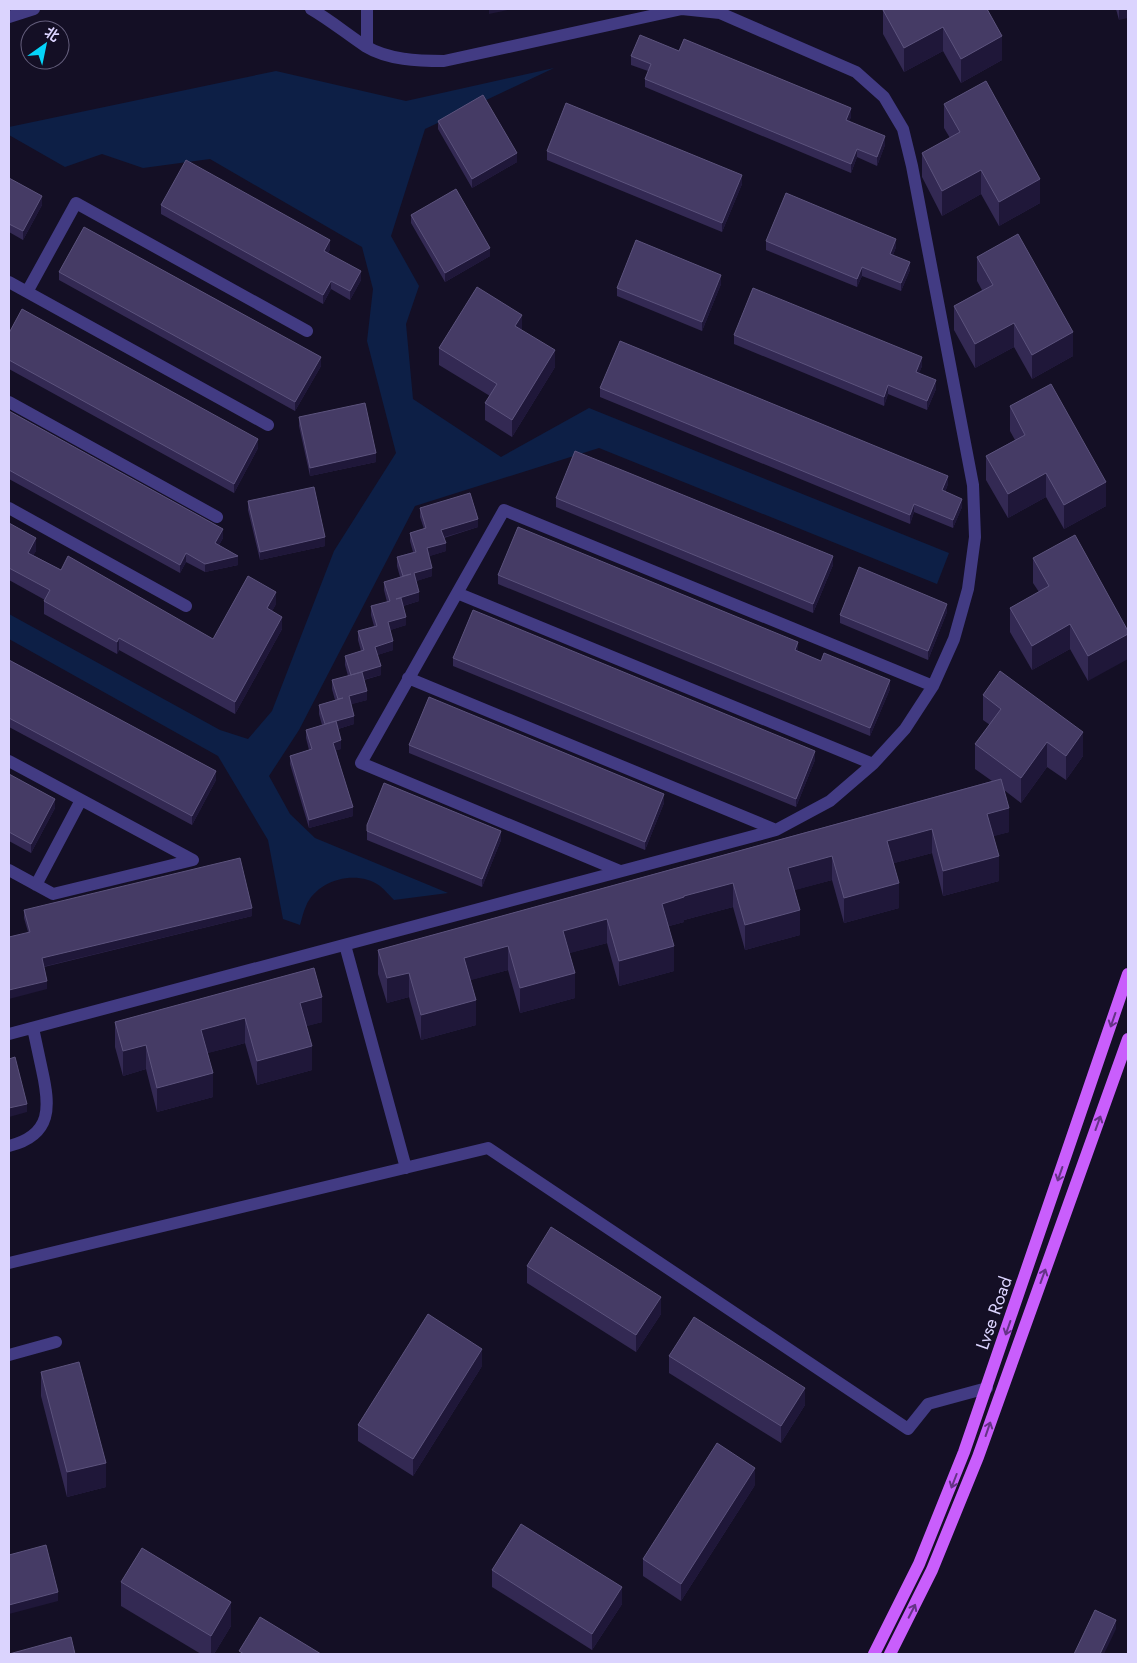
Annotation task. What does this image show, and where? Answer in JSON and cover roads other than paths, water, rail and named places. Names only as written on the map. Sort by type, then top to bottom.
[{"type":"main road","name":"Lvse Road","points":[[874,1654],[919,1564],[945,1504],[987,1388],[1128,974]]},
{"type":"main road","name":"Lvse Road","points":[[890,1654],[932,1570],[968,1484],[1128,1039]]},
{"type":"street","points":[[9,17],[34,9]]},
{"type":"street","points":[[9,1034],[776,830],[830,800],[873,764],[905,729],[933,686],[954,639],[968,589],[975,537],[973,486],[912,166],[903,129],[884,97],[856,72],[720,13],[682,9],[444,61],[409,60],[367,47],[322,12],[311,9]]},
{"type":"street","points":[[367,9],[367,47]]},
{"type":"street","points":[[27,292],[76,203],[307,331]]},
{"type":"street","points":[[9,282],[268,425]]},
{"type":"street","points":[[9,402],[217,517]]},
{"type":"street","points":[[9,508],[186,606]]},
{"type":"street","points":[[620,871],[361,763],[504,510],[933,686]]},
{"type":"street","points":[[457,593],[873,764]]},
{"type":"street","points":[[408,678],[776,830]]},
{"type":"street","points":[[9,761],[193,860],[53,894],[9,870]]},
{"type":"street","points":[[36,884],[81,800]]},
{"type":"street","points":[[345,945],[406,1168]]},
{"type":"street","points":[[9,1146],[31,1137],[42,1126],[48,1111],[48,1096],[32,1028]]},
{"type":"street","points":[[9,1263],[488,1148],[908,1429],[928,1404],[987,1388]]},
{"type":"street","points":[[9,1355],[56,1342]]},
{"type":"water","points":[[554,68],[425,129],[391,236],[419,286],[406,324],[413,399],[501,457],[589,408],[949,553],[937,584],[599,448],[415,506],[299,730],[269,776],[290,814],[315,838],[448,893],[394,900],[380,886],[370,881],[360,878],[338,880],[328,884],[311,897],[305,908],[300,925],[283,919],[268,840],[218,756],[9,639],[9,614],[220,730],[248,739],[272,711],[334,551],[396,453],[367,341],[373,289],[362,247],[210,159],[143,168],[102,154],[65,167],[9,135],[9,127],[276,71],[406,101]]}]
